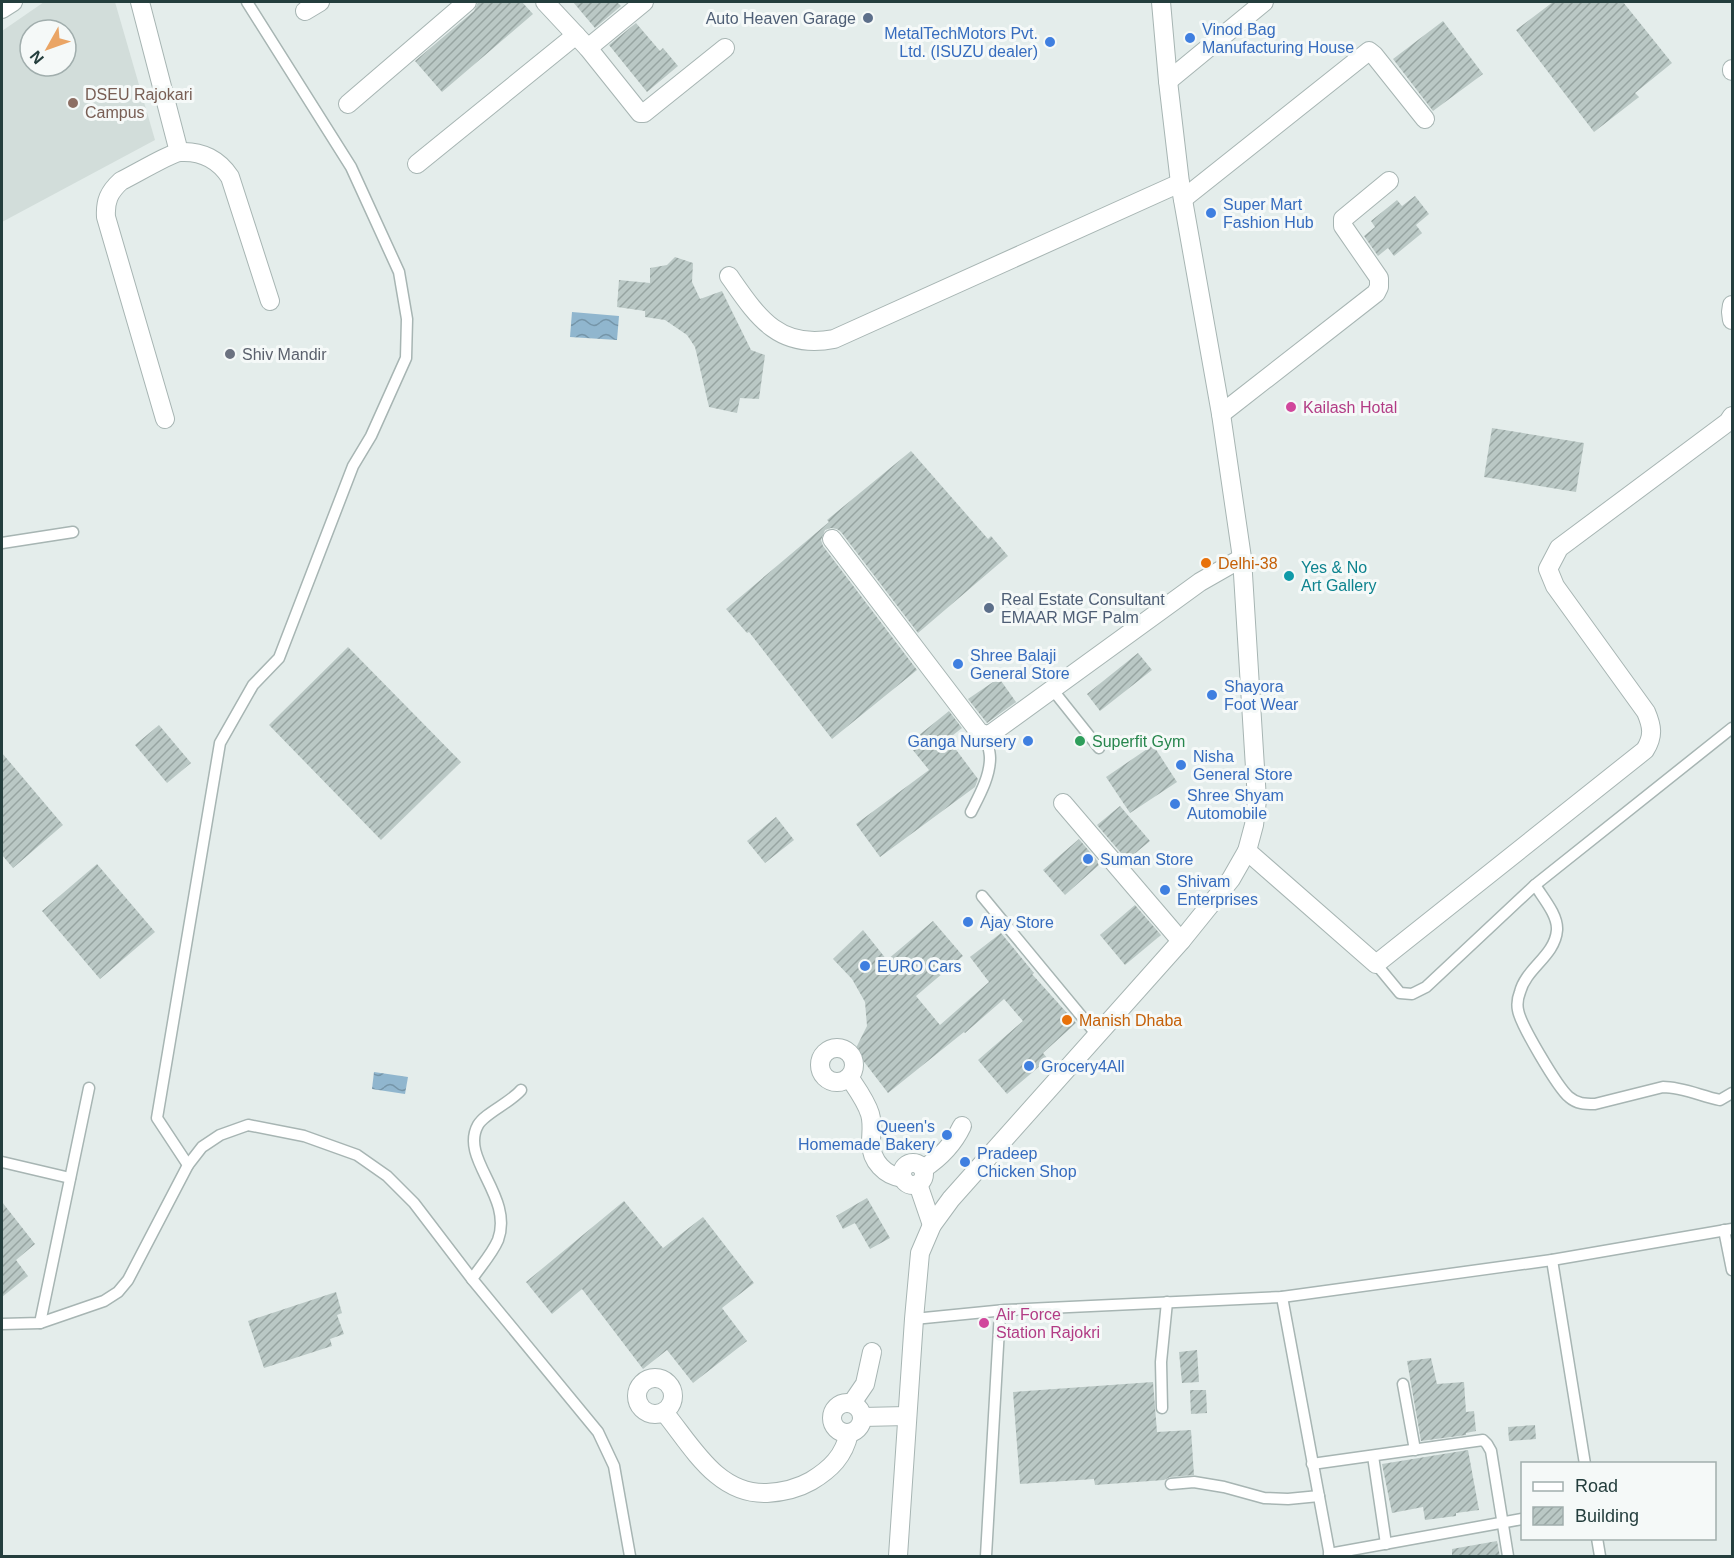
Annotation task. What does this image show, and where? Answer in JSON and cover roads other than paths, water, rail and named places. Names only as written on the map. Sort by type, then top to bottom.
[{"type":"street","points":[[2,9],[13,2]]},
{"type":"street","points":[[140,2],[179,152]]},
{"type":"street","points":[[348,104],[467,2]]},
{"type":"street","points":[[545,2],[582,42],[640,113],[644,113],[725,48]]},
{"type":"street","points":[[417,164],[582,42],[644,2]]},
{"type":"street","points":[[898,1557],[920,1252],[932,1225],[951,1199],[1181,941],[1231,879],[1247,851],[1254,825],[1257,800],[1242,558],[1221,414],[1182,191],[1161,2]]},
{"type":"street","points":[[1168,81],[1264,2]]},
{"type":"street","points":[[729,276],[754,312],[776,332],[798,339],[820,342],[834,339],[1182,191],[1369,51],[1425,119]]},
{"type":"street","points":[[165,419],[106,217],[108,196],[113,188],[121,181],[179,152],[205,155],[224,168],[230,177],[270,301]]},
{"type":"street","points":[[1221,414],[1376,293],[1379,278],[1343,226],[1343,219],[1389,181]]},
{"type":"street","points":[[1732,305],[1732,320]]},
{"type":"street","points":[[1247,851],[1376,964],[1645,750],[1652,733],[1646,712],[1555,586],[1548,568],[1558,548],[1728,422],[1732,416]]},
{"type":"street","points":[[832,539],[979,732],[986,735],[992,733],[1200,582],[1242,558]]},
{"type":"street","points":[[1063,802],[1181,941]]},
{"type":"street","points":[[849,1077],[866,1103],[870,1114],[871,1145],[878,1164],[891,1175],[914,1177],[944,1153],[962,1126]]},
{"type":"street","points":[[914,1177],[932,1225]]},
{"type":"street","points":[[872,1352],[857,1410],[861,1424],[849,1433],[844,1433],[835,1428],[832,1423],[834,1408],[842,1403],[857,1410],[907,1416]]},
{"type":"street","points":[[664,1412],[719,1478],[735,1488],[755,1493],[780,1492],[802,1486],[821,1476],[840,1458],[849,1433]]},
{"type":"lane","points":[[188,1165],[157,1118],[220,743],[253,685],[279,658],[353,466],[371,436],[406,358],[407,319],[399,272],[351,167],[247,2]]},
{"type":"lane","points":[[2,543],[73,532]]},
{"type":"lane","points":[[1052,689],[1099,748]]},
{"type":"lane","points":[[1376,964],[1400,993],[1412,994],[1426,987],[1536,885],[1732,728]]},
{"type":"lane","points":[[970,812],[987,777],[990,759],[986,735]]},
{"type":"lane","points":[[1536,885],[1557,921],[1557,932],[1548,953],[1523,983],[1517,1008],[1522,1023],[1560,1087],[1568,1096],[1577,1102],[1595,1104],[1664,1087],[1675,1087],[1720,1100],[1732,1093]]},
{"type":"lane","points":[[982,896],[1097,1035]]},
{"type":"lane","points":[[40,1323],[89,1088]]},
{"type":"lane","points":[[472,1279],[498,1240],[501,1218],[499,1204],[474,1147],[474,1135],[479,1123],[487,1115],[506,1104],[521,1090]]},
{"type":"lane","points":[[2,1324],[40,1323],[104,1301],[118,1292],[128,1280],[188,1165],[202,1147],[220,1135],[248,1125],[303,1136],[357,1155],[387,1176],[414,1203],[472,1279],[598,1432],[614,1466],[630,1557]]},
{"type":"lane","points":[[2,1162],[70,1178]]},
{"type":"lane","points":[[914,1319],[1000,1311],[1281,1297],[1552,1260],[1728,1229],[1732,1270]]},
{"type":"lane","points":[[1552,1260],[1585,1462]]},
{"type":"lane","points":[[1281,1297],[1329,1555],[1521,1519]]},
{"type":"lane","points":[[1162,1408],[1161,1362],[1167,1302]]},
{"type":"lane","points":[[986,1557],[1000,1311]]},
{"type":"lane","points":[[1403,1384],[1414,1450]]},
{"type":"lane","points":[[1312,1464],[1483,1440],[1491,1451],[1508,1557]]},
{"type":"lane","points":[[1372,1456],[1386,1544]]},
{"type":"lane","points":[[1172,1484],[1194,1482],[1264,1498],[1288,1500],[1318,1496]]},
{"type":"lane","points":[[1597,1540],[1600,1557]]},
{"type":"water","points":[[572,312],[619,316],[617,340],[570,337]]},
{"type":"water","points":[[374,1072],[408,1077],[405,1094],[372,1089]]},
{"type":"place","name":"Auto Heaven Garage","points":[[868,18]]},
{"type":"place","name":"Vinod Bag Manufacturing House","points":[[1190,38]]},
{"type":"place","name":"MetalTechMotors Pvt. Ltd. (ISUZU dealer)","points":[[1050,42]]},
{"type":"place","name":"DSEU Rajokari Campus","points":[[73,103]]},
{"type":"place","name":"Super Mart Fashion Hub","points":[[1211,213]]},
{"type":"place","name":"Shiv Mandir","points":[[230,354]]},
{"type":"place","name":"Kailash Hotal","points":[[1291,407]]},
{"type":"place","name":"Delhi-38","points":[[1206,563]]},
{"type":"place","name":"Yes & No Art Gallery","points":[[1289,576]]},
{"type":"place","name":"Real Estate Consultant EMAAR MGF Palm","points":[[989,608]]},
{"type":"place","name":"Shree Balaji General Store","points":[[958,664]]},
{"type":"place","name":"Shayora Foot Wear","points":[[1212,695]]},
{"type":"place","name":"Ganga Nursery","points":[[1028,741]]},
{"type":"place","name":"Superfit Gym","points":[[1080,741]]},
{"type":"place","name":"Nisha General Store","points":[[1181,765]]},
{"type":"place","name":"Shree Shyam Automobile","points":[[1175,804]]},
{"type":"place","name":"Suman Store","points":[[1088,859]]},
{"type":"place","name":"Shivam Enterprises","points":[[1165,890]]},
{"type":"place","name":"Ajay Store","points":[[968,922]]},
{"type":"place","name":"EURO Cars","points":[[865,966]]},
{"type":"place","name":"Manish Dhaba","points":[[1067,1020]]},
{"type":"place","name":"Grocery4All","points":[[1029,1066]]},
{"type":"place","name":"Queen's Homemade Bakery","points":[[947,1135]]},
{"type":"place","name":"Pradeep Chicken Shop","points":[[965,1162]]},
{"type":"place","name":"Air Force Station Rajokri","points":[[984,1323]]}]
